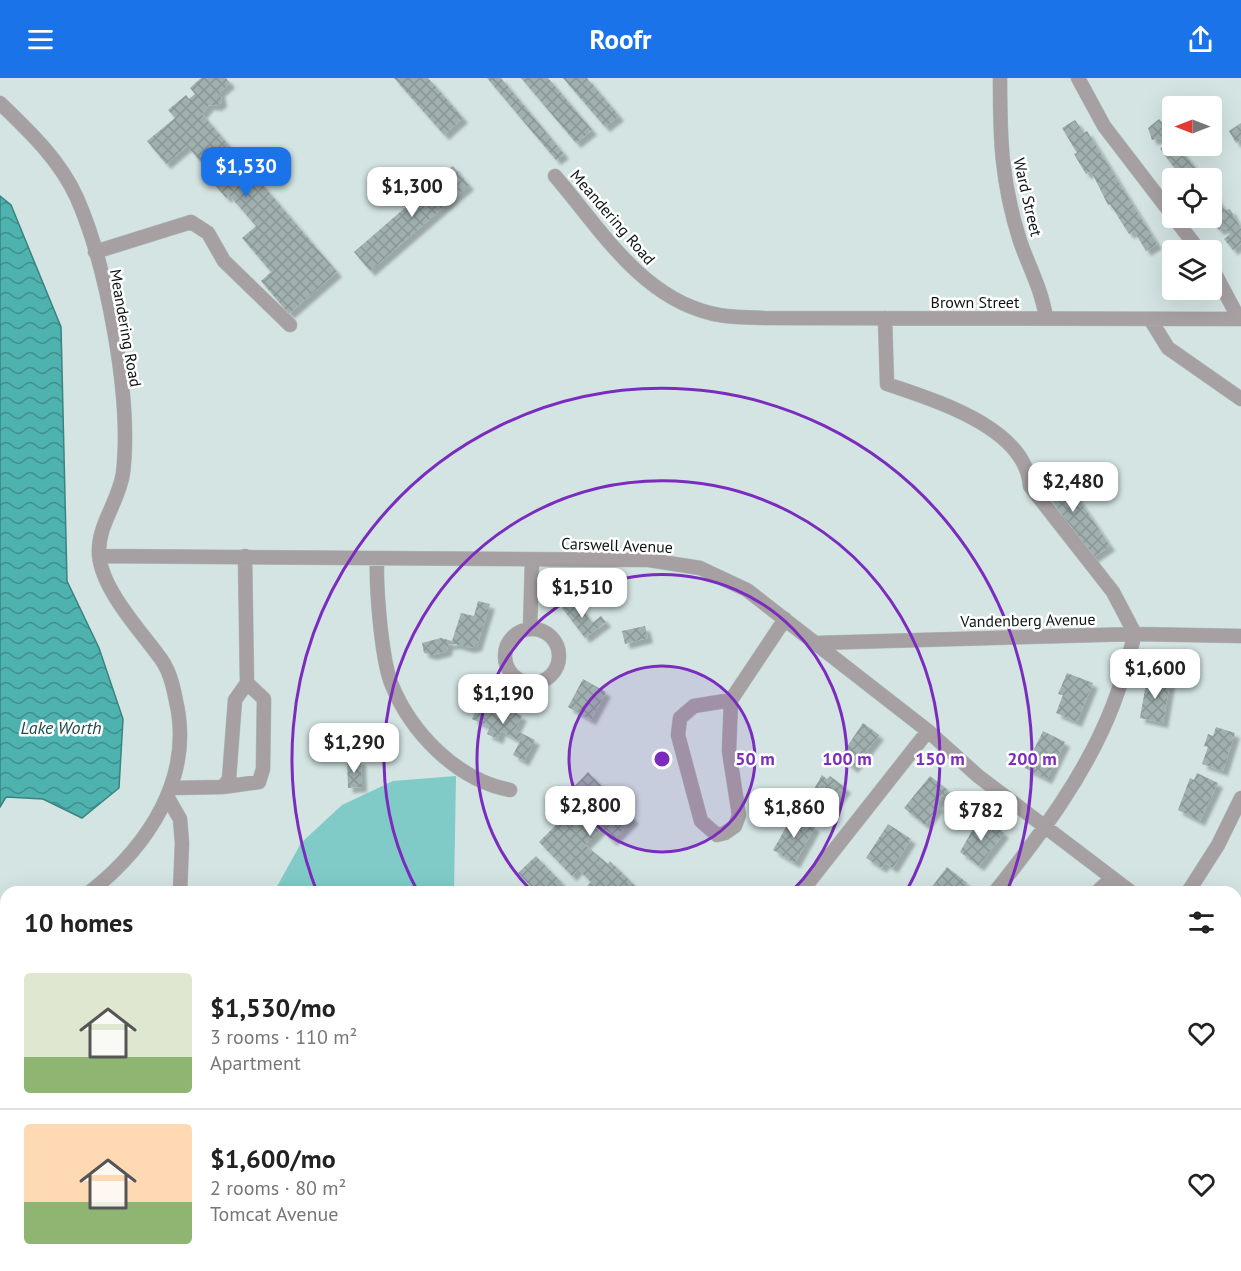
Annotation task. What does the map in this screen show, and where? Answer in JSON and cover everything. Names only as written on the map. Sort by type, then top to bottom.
[{"type":"street","name":"Ward Street","points":[[1000,78],[1002,169],[1020,242],[1043,296],[1046,318]]},
{"type":"street","points":[[1078,78],[1104,126],[1162,201]]},
{"type":"street","name":"Meandering Road","points":[[0,103],[38,140],[59,167],[76,197],[95,252],[113,327],[121,383],[123,428],[123,472],[118,499],[103,527],[99,556],[116,600],[159,655],[171,680],[180,725],[178,762],[170,793],[152,826],[108,878],[98,886]]},
{"type":"street","name":"Meandering Road","points":[[555,176],[651,285],[681,302],[710,313]]},
{"type":"street","points":[[95,252],[191,222],[208,233],[224,261],[290,325]]},
{"type":"street","points":[[1182,228],[1191,240]]},
{"type":"street","points":[[1222,286],[1240,319]]},
{"type":"street","name":"Brown Street","points":[[710,313],[764,318],[1240,319]]},
{"type":"street","points":[[885,318],[887,384],[957,408],[1008,443],[1029,469],[1030,486],[1113,592],[1135,634],[1113,705],[1079,777],[1046,827],[1000,886]]},
{"type":"street","points":[[1150,319],[1168,348],[1241,399]]},
{"type":"street","name":"Carswell Avenue","points":[[99,556],[649,560],[700,568],[747,590],[928,731],[978,776],[1123,886]]},
{"type":"street","points":[[223,787],[229,779],[235,700],[247,683],[245,556]]},
{"type":"street","points":[[377,559],[376,584],[387,666],[391,682],[408,715],[432,745],[458,767],[492,787],[510,790]]},
{"type":"street","points":[[530,629],[532,560]]},
{"type":"street","points":[[730,700],[694,706],[680,718],[678,735],[701,822],[717,834],[725,833],[735,826],[739,815],[729,751],[730,700],[785,619]]},
{"type":"street","points":[[530,629],[544,632],[551,637],[558,652],[555,669],[543,681],[534,683],[517,679],[510,672],[505,655],[511,638],[518,632],[530,629]]},
{"type":"street","name":"Vandenberg Avenue","points":[[816,642],[1135,634],[1241,636]]},
{"type":"street","points":[[180,886],[182,843],[180,819],[170,793],[259,782],[264,769],[264,699],[247,683]]},
{"type":"street","points":[[806,886],[928,731]]},
{"type":"street","points":[[1192,886],[1218,844],[1241,798]]},
{"type":"street","points":[[1103,886],[1112,878]]},
{"type":"shaded area","points":[[456,776],[454,886],[277,886],[301,843],[342,805],[393,781]]},
{"type":"water","name":"Lake Worth","points":[[0,196],[11,205],[61,327],[67,581],[99,648],[123,719],[119,788],[82,818],[43,799],[6,797],[0,807]]},
{"type":"building","points":[[201,78],[226,78],[230,83],[220,92],[222,102],[217,106],[209,105],[202,114],[337,272],[289,314],[261,281],[271,272],[242,238],[256,226],[229,195],[226,198],[210,179],[213,176],[187,146],[166,164],[147,141],[175,118],[168,110],[186,95],[189,99],[195,94],[190,88]]},
{"type":"building","points":[[394,78],[428,78],[463,118],[444,135]]},
{"type":"building","points":[[487,78],[501,78],[564,154],[556,160]]},
{"type":"building","points":[[521,78],[548,78],[592,130],[576,143]]},
{"type":"building","points":[[563,78],[587,78],[619,116],[605,127]]},
{"type":"building","points":[[1159,119],[1162,122],[1162,140],[1160,138],[1152,140],[1148,128]]},
{"type":"building","points":[[1075,120],[1084,133],[1087,131],[1157,244],[1146,251],[1134,231],[1129,234],[1110,204],[1108,205],[1091,171],[1086,174],[1074,154],[1077,153],[1062,128]]},
{"type":"building","points":[[1241,123],[1241,139],[1236,143],[1229,131]]},
{"type":"building","points":[[1165,156],[1186,156],[1195,168],[1183,168],[1174,168]]},
{"type":"building","points":[[453,166],[469,185],[370,271],[354,252]]},
{"type":"building","points":[[1222,206],[1225,210],[1230,209],[1241,229],[1241,244],[1233,250],[1224,239],[1230,234],[1225,228],[1219,230],[1217,228],[1222,228]]},
{"type":"building","points":[[1047,467],[1054,478],[1061,473],[1110,546],[1091,559],[1035,475]]},
{"type":"building","points":[[574,599],[592,623],[601,616],[606,622],[585,638],[562,608]]},
{"type":"building","points":[[478,601],[490,604],[477,646],[470,648],[455,644],[448,645],[447,651],[432,655],[424,653],[422,643],[441,638],[452,641],[461,613],[474,616]]},
{"type":"building","points":[[645,626],[648,638],[625,644],[622,631]]},
{"type":"building","points":[[1067,673],[1093,683],[1077,722],[1056,713],[1063,695],[1058,694]]},
{"type":"building","points":[[1147,678],[1170,683],[1163,723],[1140,718]]},
{"type":"building","points":[[583,679],[606,692],[591,720],[568,707]]},
{"type":"building","points":[[483,697],[522,716],[515,730],[535,740],[524,761],[513,755],[520,741],[501,731],[498,739],[487,734],[490,727],[472,719]]},
{"type":"building","points":[[863,723],[879,735],[853,768],[840,757]]},
{"type":"building","points":[[1216,727],[1235,733],[1223,771],[1202,764],[1208,747],[1204,746],[1208,734],[1213,736]]},
{"type":"building","points":[[1043,731],[1065,742],[1047,779],[1025,768]]},
{"type":"building","points":[[347,760],[361,760],[362,787],[348,788]]},
{"type":"building","points":[[588,772],[634,819],[612,841],[601,829],[585,845],[608,864],[610,861],[635,886],[587,886],[591,882],[578,869],[572,876],[539,842],[577,804],[567,794]]},
{"type":"building","points":[[1197,773],[1218,783],[1200,821],[1178,810],[1190,778],[1194,780]]},
{"type":"building","points":[[822,775],[827,779],[830,776],[846,788],[822,822],[803,808]]},
{"type":"building","points":[[930,776],[948,790],[936,804],[939,806],[925,825],[904,808]]},
{"type":"building","points":[[793,815],[815,827],[795,863],[773,850]]},
{"type":"building","points":[[986,819],[1004,833],[979,866],[960,852],[977,822],[981,825]]},
{"type":"building","points":[[888,824],[911,839],[893,868],[885,863],[882,868],[866,858]]},
{"type":"building","points":[[536,856],[562,883],[559,886],[530,886],[518,873]]},
{"type":"building","points":[[947,867],[967,883],[964,886],[933,886]]}]
